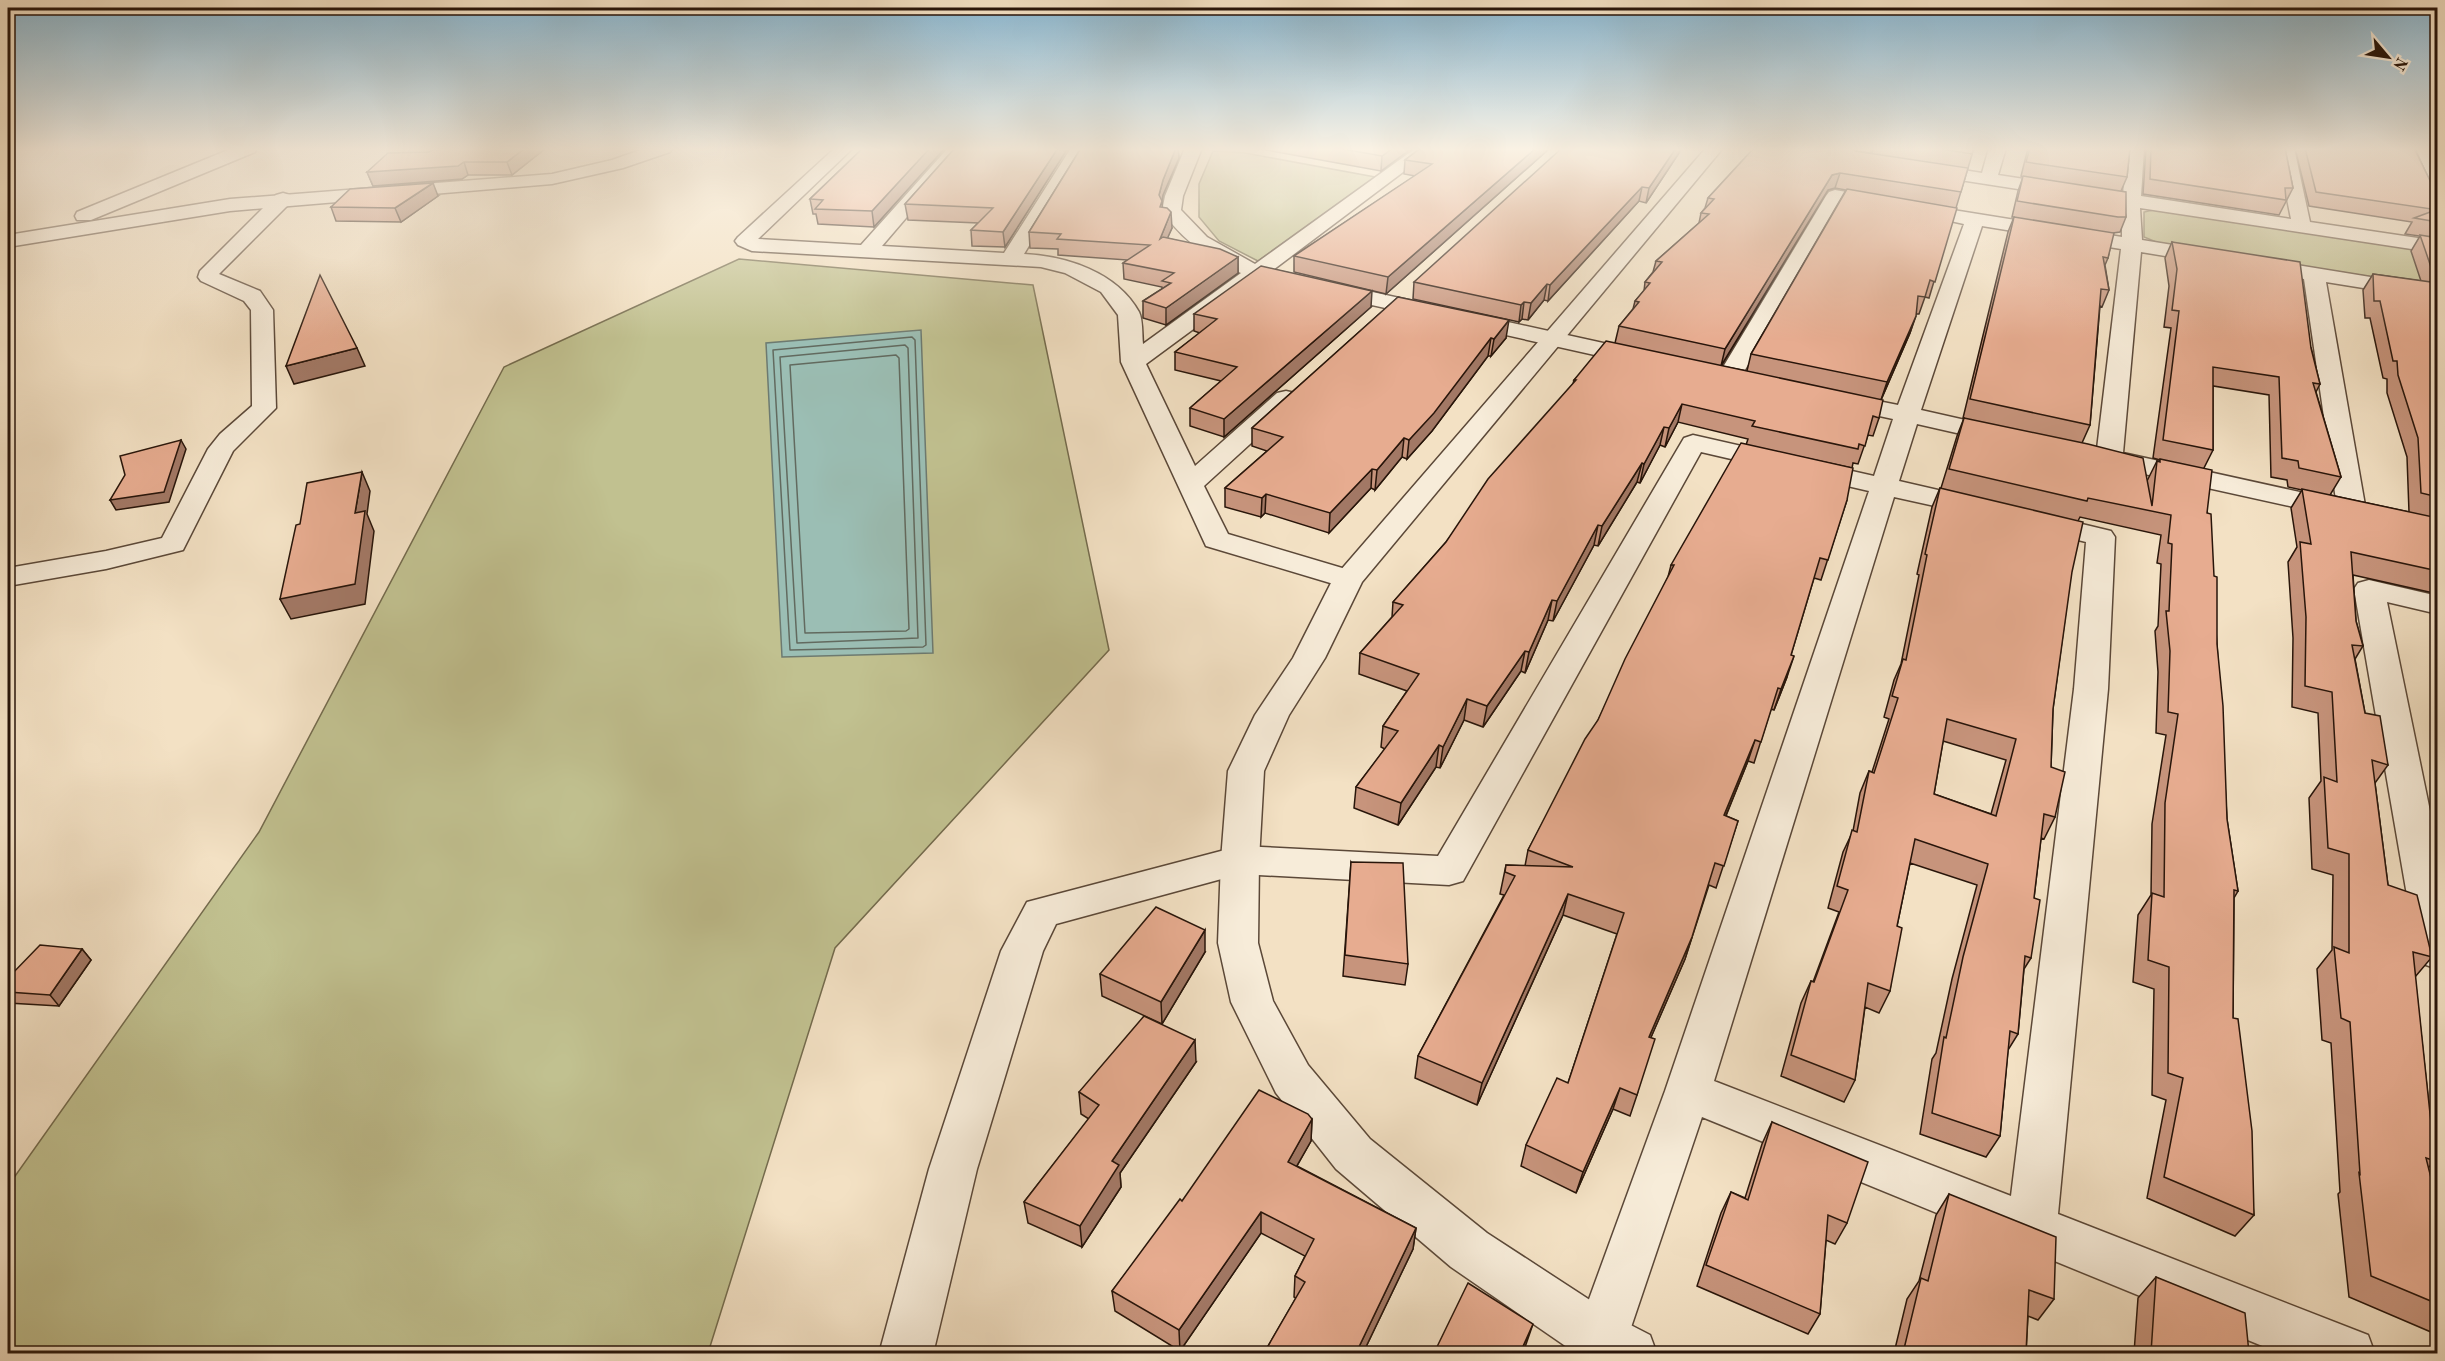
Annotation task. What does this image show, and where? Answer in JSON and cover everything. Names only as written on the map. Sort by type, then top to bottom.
[{"type":"street","points":[[35,237],[96,212]]},
{"type":"street","points":[[8,241],[190,212]]},
{"type":"street","points":[[8,578],[106,560],[173,544],[222,447],[245,427],[250,418],[264,408],[261,310],[252,296],[208,278],[210,271],[270,212]]},
{"type":"street","points":[[777,212],[745,241],[752,245],[1058,264],[1108,288],[1129,314],[1133,362],[1216,540],[1348,579]]},
{"type":"street","points":[[866,252],[902,212]]},
{"type":"street","points":[[1010,260],[1040,212]]},
{"type":"street","points":[[1171,212],[1189,233],[1212,252],[1258,273],[1662,363]]},
{"type":"street","points":[[1133,362],[1341,212]]},
{"type":"street","points":[[1660,212],[1348,579],[1309,658],[1272,715],[1246,771],[1240,860],[1238,943],[1252,1002],[1292,1078],[1353,1154],[1469,1250],[1609,1348],[1688,1091],[1907,415],[1975,220]]},
{"type":"street","points":[[1729,377],[1827,212]]},
{"type":"street","points":[[1928,212],[2438,294]]},
{"type":"street","points":[[2109,458],[2132,244],[2131,212]]},
{"type":"street","points":[[2196,212],[2438,247]]},
{"type":"street","points":[[2299,212],[2302,227]]},
{"type":"street","points":[[2076,451],[2362,514],[2314,274]]},
{"type":"street","points":[[1374,319],[1410,287]]},
{"type":"street","points":[[1190,484],[1304,382]]},
{"type":"street","points":[[1818,396],[2031,441]]},
{"type":"street","points":[[911,1351],[953,1169],[1022,951],[1041,913],[1240,860],[1449,871],[1694,443],[1885,485],[2101,537],[2091,689],[2032,1226]]},
{"type":"street","points":[[2438,605],[2368,589],[2438,953]]},
{"type":"street","points":[[1688,1091],[2349,1353]]},
{"type":"green space","points":[[1199,212],[1327,212],[1258,261],[1219,241],[1199,217]]},
{"type":"green space","points":[[2144,212],[2175,212],[2437,251],[2437,287],[2161,244],[2144,237]]},
{"type":"green space","points":[[739,259],[1033,285],[1109,650],[835,948],[708,1353],[8,1354],[8,1186],[259,832],[504,367]]},
{"type":"water","points":[[921,330],[933,653],[782,657],[766,343]]},
{"type":"building","points":[[989,212],[1016,212],[1003,232],[971,230]]},
{"type":"building","points":[[1042,212],[1171,212],[1160,239],[1163,237],[1220,249],[1238,257],[1166,308],[1143,301],[1171,283],[1162,281],[1174,273],[1123,263],[1150,245],[1057,239],[1061,234],[1029,232]]},
{"type":"building","points":[[1361,212],[1463,212],[1388,277],[1294,256]]},
{"type":"building","points":[[1492,212],[1619,212],[1531,303],[1524,302],[1521,305],[1414,282]]},
{"type":"building","points":[[1810,212],[1725,349],[1619,326],[1639,302],[1635,301],[1650,283],[1645,282],[1662,262],[1656,261],[1709,214],[1701,213]]},
{"type":"building","points":[[1834,212],[1956,212],[1935,282],[1930,280],[1925,297],[1918,296],[1916,316],[1887,382],[1751,354]]},
{"type":"building","points":[[2083,212],[2126,212],[2126,217]]},
{"type":"building","points":[[2433,212],[2438,222],[2414,218]]},
{"type":"building","points":[[2014,217],[2114,233],[2108,258],[2103,257],[2109,290],[2101,289],[2090,425],[1970,399]]},
{"type":"building","points":[[2420,235],[2438,238],[2438,268],[2431,267]]},
{"type":"building","points":[[2172,242],[2300,262],[2311,348],[2320,384],[2313,383],[2341,477],[2299,468],[2298,461],[2282,458],[2279,377],[2213,367],[2213,450],[2163,440],[2179,311],[2172,310],[2177,269]]},
{"type":"building","points":[[1261,266],[1372,291],[1224,419],[1190,408],[1237,367],[1175,352],[1217,319],[1194,314]]},
{"type":"building","points":[[2373,274],[2438,283],[2438,497],[2421,493],[2418,438],[2398,375],[2397,361],[2393,361],[2380,301],[2374,301]]},
{"type":"building","points":[[320,275],[357,348],[286,366]]},
{"type":"building","points":[[1398,297],[1509,320],[1494,339],[1491,338],[1434,413],[1409,440],[1404,438],[1377,470],[1372,469],[1330,513],[1266,494],[1262,498],[1225,488],[1283,437],[1252,428]]},
{"type":"building","points":[[1606,341],[1883,400],[1879,418],[1873,416],[1865,446],[1859,444],[1858,449],[1752,426],[1755,421],[1682,404],[1669,428],[1664,427],[1644,464],[1642,463],[1602,526],[1598,525],[1557,601],[1552,600],[1529,652],[1525,651],[1487,706],[1467,699],[1443,747],[1439,745],[1401,803],[1356,787],[1398,731],[1383,726],[1419,674],[1360,653],[1403,605],[1393,602],[1446,542],[1488,479],[1576,380],[1574,380]]},
{"type":"building","points":[[1964,418],[2143,458],[2152,506],[2157,461],[2160,462],[2160,459],[2212,470],[2207,513],[2211,514],[2214,576],[2217,577],[2217,644],[2223,706],[2227,819],[2238,891],[2234,890],[2233,1018],[2238,1019],[2252,1131],[2254,1215],[2164,1177],[2183,1078],[2168,1073],[2169,967],[2148,960],[2152,893],[2164,897],[2165,803],[2178,714],[2168,712],[2170,651],[2166,611],[2169,611],[2172,544],[2168,543],[2171,515],[2088,498],[2087,501],[1949,469]]},
{"type":"building","points":[[181,440],[164,492],[110,500],[125,475],[120,456]]},
{"type":"building","points":[[1741,443],[1853,468],[1847,500],[1828,560],[1820,558],[1791,655],[1794,656],[1781,689],[1778,688],[1761,742],[1755,740],[1724,815],[1738,821],[1724,866],[1715,863],[1692,937],[1649,1037],[1655,1039],[1637,1095],[1620,1088],[1583,1172],[1526,1145],[1557,1078],[1568,1083],[1624,913],[1568,894],[1482,1083],[1418,1056],[1515,876],[1505,872],[1506,865],[1573,867],[1528,850],[1585,739],[1598,720],[1625,659],[1674,565],[1671,565]]},
{"type":"building","points":[[362,472],[355,513],[365,511],[355,584],[280,599],[296,525],[300,524],[307,483]]},
{"type":"building","points":[[1940,488],[2083,522],[2072,572],[2053,709],[2051,767],[2065,772],[2055,817],[2044,814],[2034,898],[2040,900],[2031,958],[2025,956],[2018,1034],[2010,1031],[2000,1136],[1932,1113],[1944,1037],[1946,1038],[1963,957],[1988,864],[1915,839],[1897,926],[1902,928],[1890,991],[1868,983],[1855,1080],[1791,1055],[1811,981],[1814,982],[1848,890],[1837,886],[1852,830],[1857,832],[1869,771],[1874,773],[1898,698],[1892,696],[1903,659],[1906,660],[1927,555],[1925,554]],"holes":[[[1947,719],[2016,739],[1996,816],[1934,794]]]},
{"type":"building","points":[[2302,489],[2438,518],[2438,571],[2351,552],[2356,621],[2363,646],[2352,645],[2365,713],[2380,716],[2388,765],[2372,760],[2388,885],[2417,895],[2432,957],[2413,952],[2435,1161],[2426,1158],[2438,1206],[2438,1304],[2371,1276],[2359,1173],[2350,1022],[2341,1018],[2334,947],[2349,953],[2349,854],[2328,848],[2324,777],[2337,782],[2332,692],[2305,686],[2306,617],[2300,542],[2311,544]]},
{"type":"building","points":[[1351,862],[1403,863],[1408,964],[1345,955]]},
{"type":"building","points":[[1156,907],[1205,930],[1161,1002],[1100,974]]},
{"type":"building","points":[[40,945],[82,949],[50,995],[8,992],[8,978]]},
{"type":"building","points":[[1144,1016],[1195,1040],[1112,1161],[1119,1165],[1080,1226],[1024,1202],[1099,1105],[1079,1092]]},
{"type":"building","points":[[1259,1090],[1308,1114],[1312,1119],[1288,1162],[1416,1228],[1356,1353],[1264,1353],[1305,1282],[1295,1276],[1314,1239],[1261,1212],[1179,1330],[1112,1291],[1180,1199],[1182,1201]]},
{"type":"building","points":[[1772,1122],[1868,1162],[1847,1223],[1828,1215],[1820,1314],[1706,1265],[1731,1192],[1748,1200]]},
{"type":"building","points":[[1949,1194],[2056,1237],[2054,1299],[2029,1290],[2026,1353],[1903,1353],[1921,1278],[1928,1281]]},
{"type":"building","points":[[2156,1277],[2245,1313],[2249,1353],[2151,1353]]},
{"type":"building","points":[[1468,1283],[1533,1324],[1520,1353],[1434,1353]]}]
